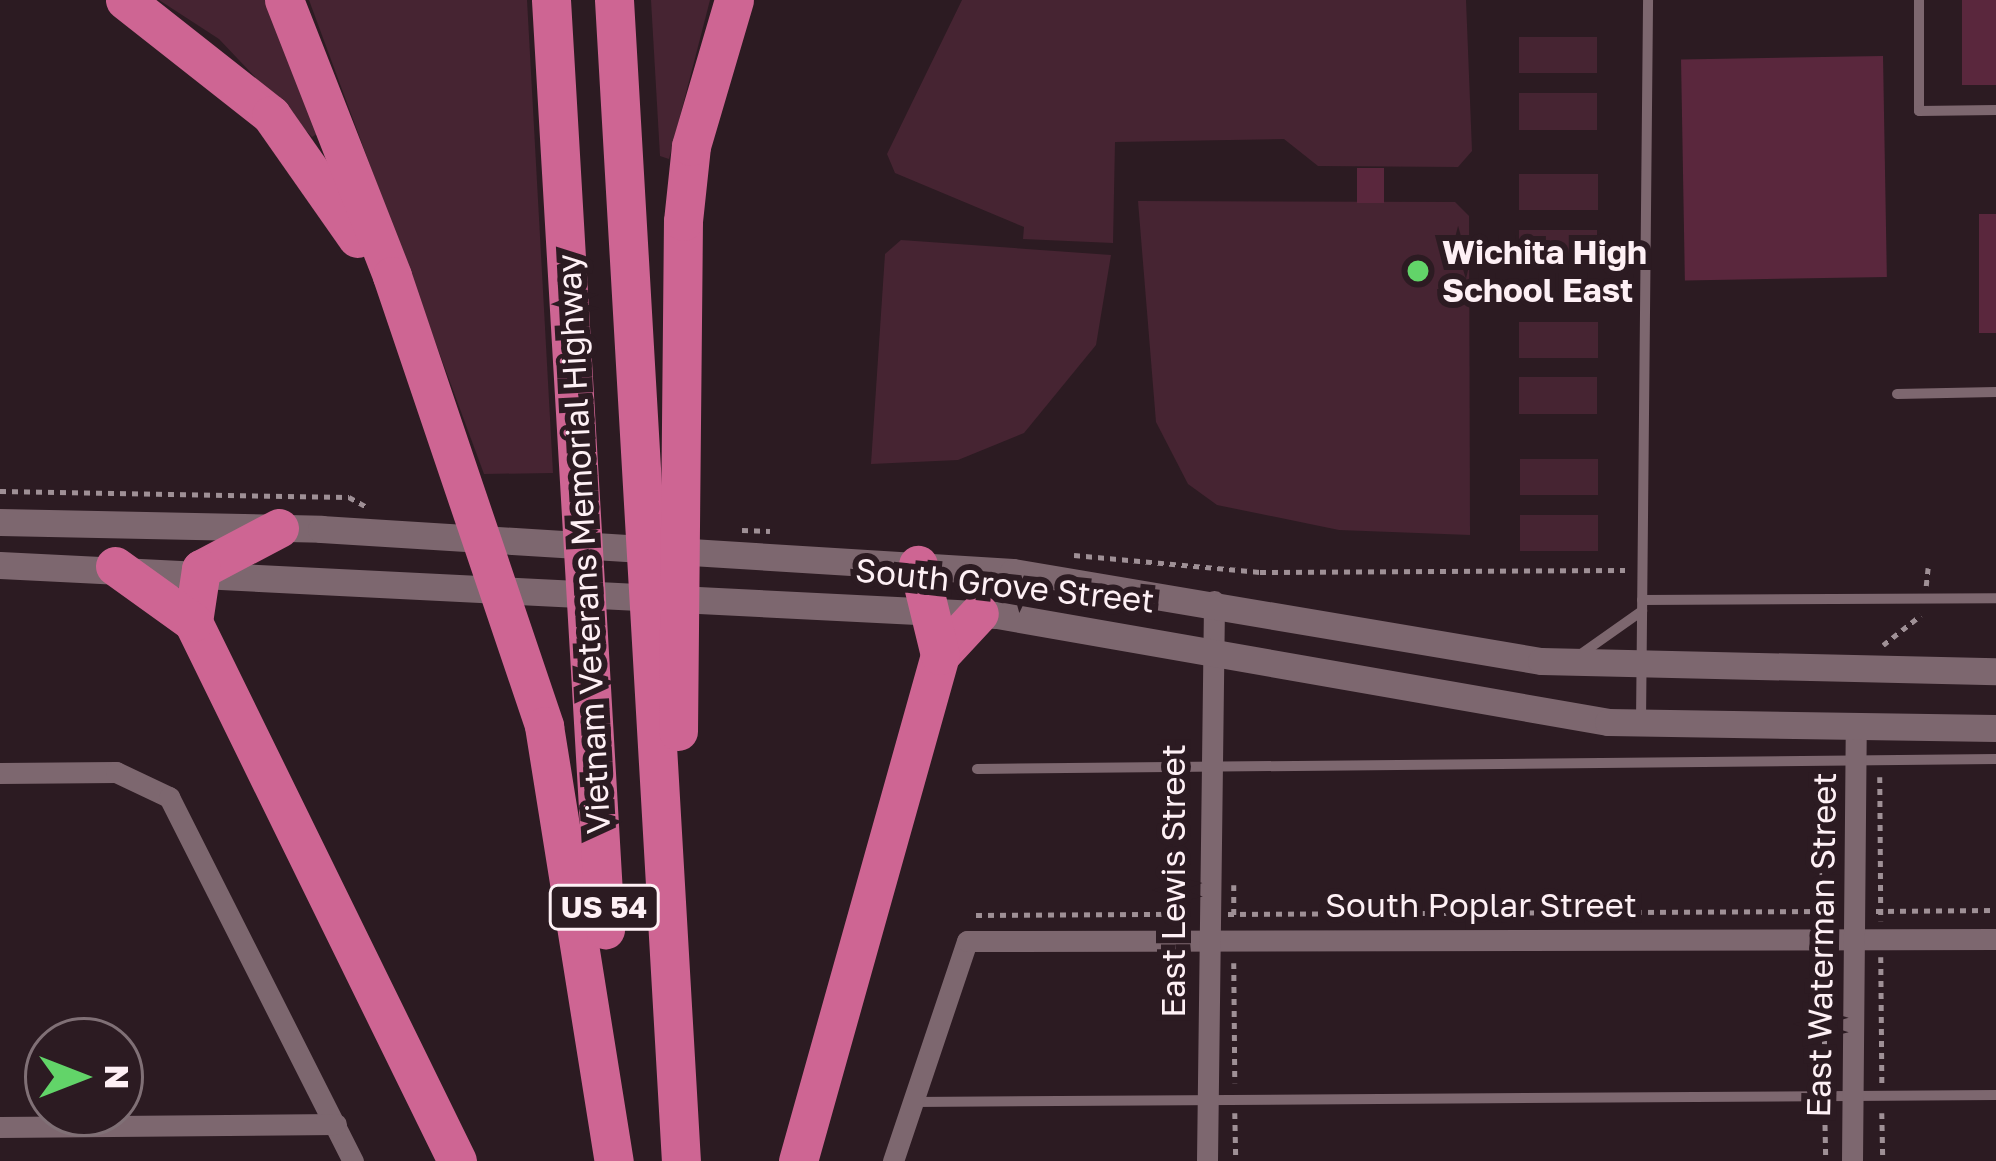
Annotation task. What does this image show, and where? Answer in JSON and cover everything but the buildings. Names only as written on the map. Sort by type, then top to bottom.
[{"type":"highway","points":[[125,0],[218,66],[313,166],[416,354]]},
{"type":"highway","points":[[284,0],[520,647],[566,813],[616,1161]]},
{"type":"highway","name":"Vietnam Veterans Memorial Highway","points":[[551,0],[616,1161]]},
{"type":"highway","name":"Vietnam Veterans Memorial Highway","points":[[614,0],[642,475],[667,659]]},
{"type":"highway","points":[[667,659],[681,463],[691,146],[734,0]]},
{"type":"highway","points":[[193,622],[201,569],[279,528]]},
{"type":"highway","points":[[798,1161],[940,655],[936,610],[918,565]]},
{"type":"highway","points":[[115,566],[193,622],[457,1161]]},
{"type":"highway","points":[[940,655],[979,613]]},
{"type":"highway","name":"US 54","points":[[667,659],[668,916],[680,1161]]},
{"type":"street","name":"South Grove Street","points":[[0,522],[279,528],[918,565],[1214,601],[1559,662],[1642,668],[1996,671]]},
{"type":"street","name":"South Grove Street","points":[[0,565],[201,569],[979,613],[1211,646],[1641,725],[1996,728]]},
{"type":"street","name":"East Lewis Street","points":[[1207,1161],[1204,769],[1214,601]]},
{"type":"street","name":"East Waterman Street","points":[[1852,1161],[1856,729]]},
{"type":"street","points":[[0,772],[139,780],[169,797],[200,849],[353,1161]]},
{"type":"street","name":"South Poplar Street","points":[[910,1102],[967,941],[1234,950],[1881,947],[1996,939]]},
{"type":"street","points":[[893,1161],[910,1102]]},
{"type":"street","points":[[0,1127],[336,1124]]},
{"type":"lane","points":[[1641,725],[1648,0]]},
{"type":"lane","points":[[1918,0],[1918,111],[1996,110]]},
{"type":"lane","points":[[1897,394],[1996,392]]},
{"type":"lane","points":[[1559,662],[1642,606],[1996,598]]},
{"type":"lane","points":[[977,770],[1996,759]]},
{"type":"lane","points":[[910,1102],[1996,1095]]},
{"type":"path","points":[[1882,671],[1883,645],[1922,614],[1928,568]]},
{"type":"path","points":[[1257,589],[1260,572]]},
{"type":"path","points":[[1881,760],[1883,1161]]},
{"type":"path","points":[[1821,778],[1826,1161]]},
{"type":"path","points":[[1234,872],[1236,1161]]},
{"type":"path","points":[[976,915],[1996,910]]},
{"type":"path","points":[[1801,956],[1824,947],[1881,947],[1904,956]]},
{"type":"path","points":[[1205,950],[1234,950],[1245,961]]},
{"type":"shaded area","points":[[159,0],[269,0],[320,132],[312,137],[219,39]]},
{"type":"shaded area","points":[[309,0],[527,0],[553,473],[484,474]]},
{"type":"shaded area","points":[[651,0],[710,0],[669,159],[660,156]]},
{"type":"shaded area","points":[[962,0],[1466,0],[1472,151],[1458,167],[1318,166],[1284,139],[1115,142],[1113,243],[1023,239],[1024,227],[895,173],[887,154]]},
{"type":"shaded area","points":[[1519,37],[1597,37],[1597,73],[1519,73]]},
{"type":"shaded area","points":[[1519,93],[1597,93],[1597,130],[1519,130]]},
{"type":"shaded area","points":[[1519,174],[1598,174],[1598,210],[1519,210]]},
{"type":"shaded area","points":[[1138,201],[1455,202],[1469,216],[1470,535],[1339,530],[1217,505],[1188,484],[1156,422]]},
{"type":"shaded area","points":[[1519,230],[1597,230],[1597,267],[1519,267]]},
{"type":"shaded area","points":[[901,240],[1111,255],[1096,345],[1024,433],[958,460],[871,464],[885,254]]},
{"type":"shaded area","points":[[1519,322],[1598,322],[1598,358],[1519,358]]},
{"type":"shaded area","points":[[1519,377],[1597,377],[1597,414],[1519,414]]},
{"type":"shaded area","points":[[1520,459],[1598,459],[1598,495],[1520,495]]},
{"type":"shaded area","points":[[1520,515],[1598,515],[1598,551],[1520,551]]},
{"type":"place","name":"Wichita High School East","points":[[1418,271]]}]
